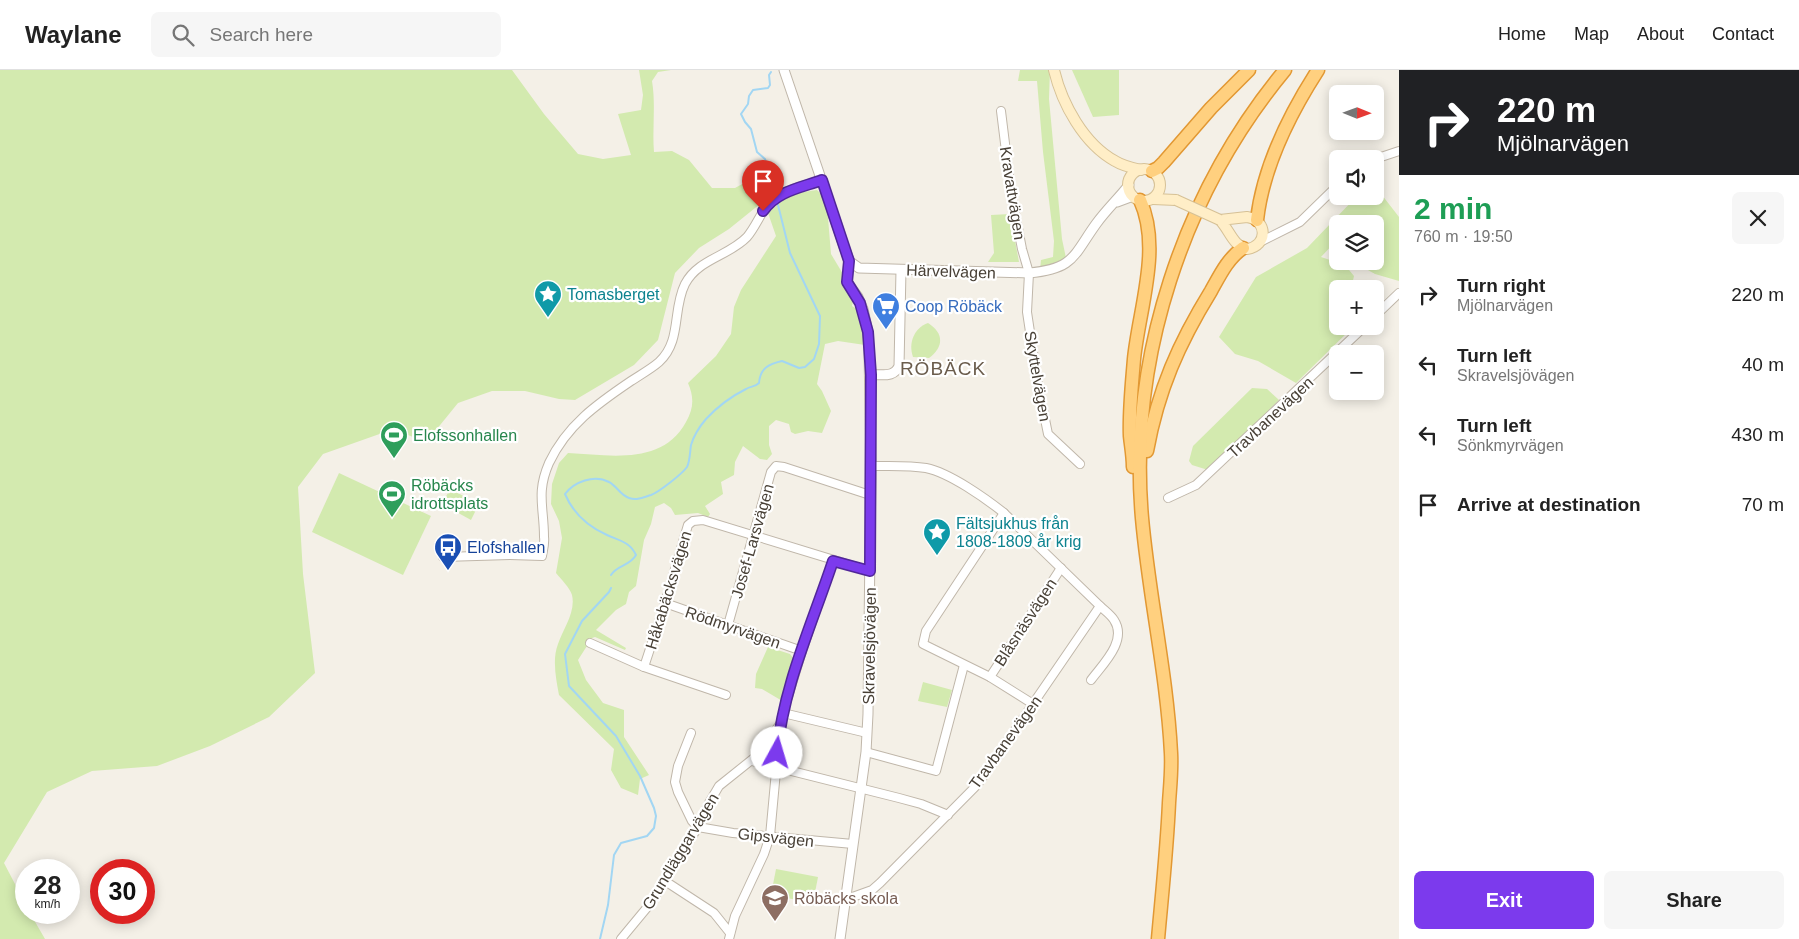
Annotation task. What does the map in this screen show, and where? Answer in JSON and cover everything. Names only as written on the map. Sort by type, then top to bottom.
[{"type":"highway","points":[[1146,170],[1158,168],[1249,70]]},
{"type":"highway","points":[[1133,464],[1145,360],[1154,321],[1174,254],[1199,196],[1216,163],[1250,107],[1279,70]]},
{"type":"highway","points":[[1158,939],[1171,757],[1165,680],[1146,553],[1141,488],[1141,432],[1144,399],[1166,296],[1180,255],[1203,199],[1224,159],[1255,110],[1285,70]]},
{"type":"highway","points":[[1259,224],[1261,189],[1270,164],[1294,113],[1318,70]]},
{"type":"highway","points":[[1142,199],[1148,230],[1149,258],[1138,327],[1131,395],[1130,435],[1135,522],[1163,728],[1162,810],[1151,939]]},
{"type":"highway","points":[[1141,488],[1154,415],[1172,362],[1185,335],[1224,269],[1236,252],[1243,248]]},
{"type":"main road","points":[[1054,70],[1062,93],[1076,121],[1096,147],[1124,169],[1129,182],[1142,199]]},
{"type":"main road","points":[[1117,163],[1146,170],[1157,176],[1160,185],[1159,192],[1142,199]]},
{"type":"main road","points":[[1129,182],[1134,173],[1146,170]]},
{"type":"main road","points":[[1160,185],[1176,200],[1220,220],[1235,243],[1243,248],[1253,248],[1263,237],[1259,224],[1247,217],[1220,220]]},
{"type":"main road","points":[[1142,199],[1176,200]]},
{"type":"street","name":"Skravelsjövägen","points":[[784,70],[849,261],[847,282],[858,297],[863,309],[868,332],[871,375],[870,571],[866,752],[840,939]]},
{"type":"street","name":"Kravattvägen","points":[[1001,111],[1011,192],[1022,249],[1030,274]]},
{"type":"street","points":[[1384,156],[1399,151]]},
{"type":"street","points":[[443,557],[542,556],[545,538],[541,514],[541,486],[552,457],[568,432],[599,403],[651,368],[666,354],[675,335],[680,297],[685,284],[700,266],[748,236],[766,207],[777,196],[822,180]]},
{"type":"street","points":[[1115,203],[1129,182]]},
{"type":"street","points":[[1260,242],[1306,218],[1329,194]]},
{"type":"street","points":[[1115,203],[1142,199]]},
{"type":"street","name":"Härvelvägen","points":[[849,261],[858,268],[901,270],[1030,274],[1055,269],[1066,264],[1075,256],[1096,224],[1115,203]]},
{"type":"street","points":[[1259,224],[1274,230],[1289,228]]},
{"type":"street","points":[[871,375],[892,374],[897,372],[899,366],[901,270]]},
{"type":"street","name":"Skyttelvägen","points":[[1030,274],[1026,312],[1048,434],[1080,464]]},
{"type":"street","points":[[1384,307],[1399,293]]},
{"type":"street","name":"Travbanevägen","points":[[1168,498],[1196,485],[1355,335]]},
{"type":"street","name":"Josef-Larsvägen","points":[[728,625],[771,472],[776,466],[870,495]]},
{"type":"street","points":[[871,466],[928,468],[968,487],[1004,514],[1061,568],[1115,621],[1118,634],[1114,649],[1091,680]]},
{"type":"street","points":[[1004,514],[926,631],[923,644],[990,677],[1033,704]]},
{"type":"street","name":"Håkabäcksvägen","points":[[644,667],[688,525],[693,520],[698,520],[753,535]]},
{"type":"street","points":[[753,535],[870,571]]},
{"type":"street","points":[[730,936],[734,916],[764,854],[770,836],[781,722],[802,651],[833,561]]},
{"type":"street","name":"Blåsnäsvägen","points":[[990,677],[1061,568]]},
{"type":"street","name":"Rödmyrvägen","points":[[665,603],[802,651]]},
{"type":"street","name":"Travbanevägen","points":[[847,899],[872,890],[880,884],[978,784],[1100,606]]},
{"type":"street","points":[[590,643],[644,667],[726,696]]},
{"type":"street","points":[[866,752],[936,771],[964,665]]},
{"type":"street","points":[[783,714],[867,733]]},
{"type":"street","name":"Grundläggarvägen","points":[[621,939],[650,904],[698,827],[709,802],[719,786],[752,761],[767,744],[781,722]]},
{"type":"street","points":[[691,733],[678,766],[675,782],[692,821],[698,827]]},
{"type":"street","points":[[752,761],[921,804],[948,815]]},
{"type":"street","name":"Gipsvägen","points":[[698,827],[733,833],[853,844]]},
{"type":"street","points":[[665,880],[714,913],[730,936]]},
{"type":"green space","points":[[0,70],[512,70],[544,114],[578,154],[603,159],[631,155],[618,114],[641,110],[643,95],[639,70],[671,70],[658,72],[652,81],[654,152],[672,151],[689,160],[712,188],[735,188],[764,172],[760,204],[729,229],[699,248],[675,273],[658,340],[634,365],[575,400],[559,399],[525,391],[492,391],[458,403],[432,435],[425,438],[413,437],[398,431],[388,431],[323,454],[298,487],[303,574],[315,673],[269,717],[210,746],[157,766],[92,771],[47,792],[4,863],[15,884],[15,924],[36,924],[45,939],[0,939]]},
{"type":"green space","points":[[1020,70],[1050,70],[1049,99],[1062,239],[1066,258],[1040,270],[1041,260],[1053,257],[1054,241],[1043,152],[1037,81],[1018,81]]},
{"type":"green space","points":[[1072,70],[1119,70],[1119,115],[1093,117]]},
{"type":"green space","points":[[817,190],[827,206],[831,254],[843,274],[844,283],[854,297],[852,306],[860,311],[866,331],[865,345],[838,341],[825,344],[817,384],[831,411],[822,433],[808,431],[795,434],[791,432],[789,424],[776,420],[769,426],[769,445],[772,454],[767,460],[760,459],[743,446],[735,462],[734,475],[721,482],[723,494],[705,506],[710,514],[708,517],[698,513],[675,515],[671,508],[664,503],[655,507],[651,524],[644,540],[636,586],[629,592],[626,604],[616,610],[596,630],[626,648],[625,650],[595,637],[592,638],[578,660],[586,680],[603,703],[624,710],[624,737],[649,775],[640,779],[638,795],[621,788],[611,770],[614,749],[559,695],[555,656],[571,614],[573,601],[569,589],[556,573],[562,538],[559,521],[551,504],[552,484],[559,463],[568,453],[633,455],[649,452],[663,446],[676,436],[691,412],[692,398],[688,383],[716,356],[731,334],[734,307],[741,290],[776,236],[768,213],[790,194]]},
{"type":"green space","points":[[1384,198],[1399,217],[1399,281],[1368,270],[1384,270],[1384,215],[1339,215],[1348,205],[1384,205]]},
{"type":"green space","points":[[1010,214],[1019,262],[988,262],[994,253],[991,215]]},
{"type":"green space","points":[[1329,225],[1329,248],[1321,257],[1329,260],[1329,270],[1349,270],[1354,276],[1353,280],[1329,280],[1329,335],[1345,335],[1335,345],[1329,345],[1329,351],[1296,383],[1258,361],[1235,354],[1219,337],[1256,277],[1307,248]]},
{"type":"green space","points":[[928,323],[937,331],[940,340],[939,345],[934,354],[929,358],[913,357],[911,346],[913,337],[919,328]]},
{"type":"green space","points":[[1252,388],[1267,389],[1279,400],[1208,470],[1192,465],[1189,461],[1193,446]]},
{"type":"green space","points":[[339,473],[431,516],[403,575],[312,532]]},
{"type":"green space","points":[[450,489],[479,504],[471,520],[442,504]]},
{"type":"green space","points":[[768,647],[790,654],[794,659],[784,702],[762,689],[755,688],[756,674]]},
{"type":"green space","points":[[923,682],[952,690],[947,707],[918,701]]},
{"type":"green space","points":[[776,869],[818,877],[813,903],[771,895]]},
{"type":"waterway","points":[[771,72],[768,88],[753,90],[749,96],[748,104],[741,114],[751,129],[757,152],[765,159],[772,185]]},
{"type":"waterway","points":[[611,575],[633,559],[636,555],[634,551],[628,545],[600,532],[588,524],[572,507],[565,494],[579,483],[591,479],[609,482],[623,495],[632,499],[655,493],[665,487],[687,467],[695,434],[706,419],[729,399],[759,383],[761,374],[766,367],[782,361],[799,368],[805,367],[814,359],[819,344],[820,316],[790,253],[778,205]]},
{"type":"waterway","points":[[600,939],[608,905],[614,855],[621,843],[647,836],[654,828],[656,816],[640,776],[616,736],[569,686],[565,654],[582,621],[611,588]]},
{"type":"place","name":"Tomasberget","points":[[548,318]]},
{"type":"place","name":"Coop Röbäck","points":[[886,330]]},
{"type":"place","name":"Elofssonhallen","points":[[394,459]]},
{"type":"place","name":"Röbäcks idrottsplats","points":[[392,518]]},
{"type":"place","name":"Fältsjukhus från 1808-1809 år krig","points":[[937,556]]},
{"type":"place","name":"Elofshallen","points":[[448,571]]},
{"type":"place","name":"Röbäcks skola","points":[[775,922]]},
{"type":"district","name":"RÖBÄCK","points":[[943,368]]},
{"type":"route","points":[[763,211],[771,201],[781,194],[822,180],[849,261],[847,282],[858,297],[863,309],[868,332],[871,375],[870,571],[833,561],[802,651],[783,714],[777,753]]}]
